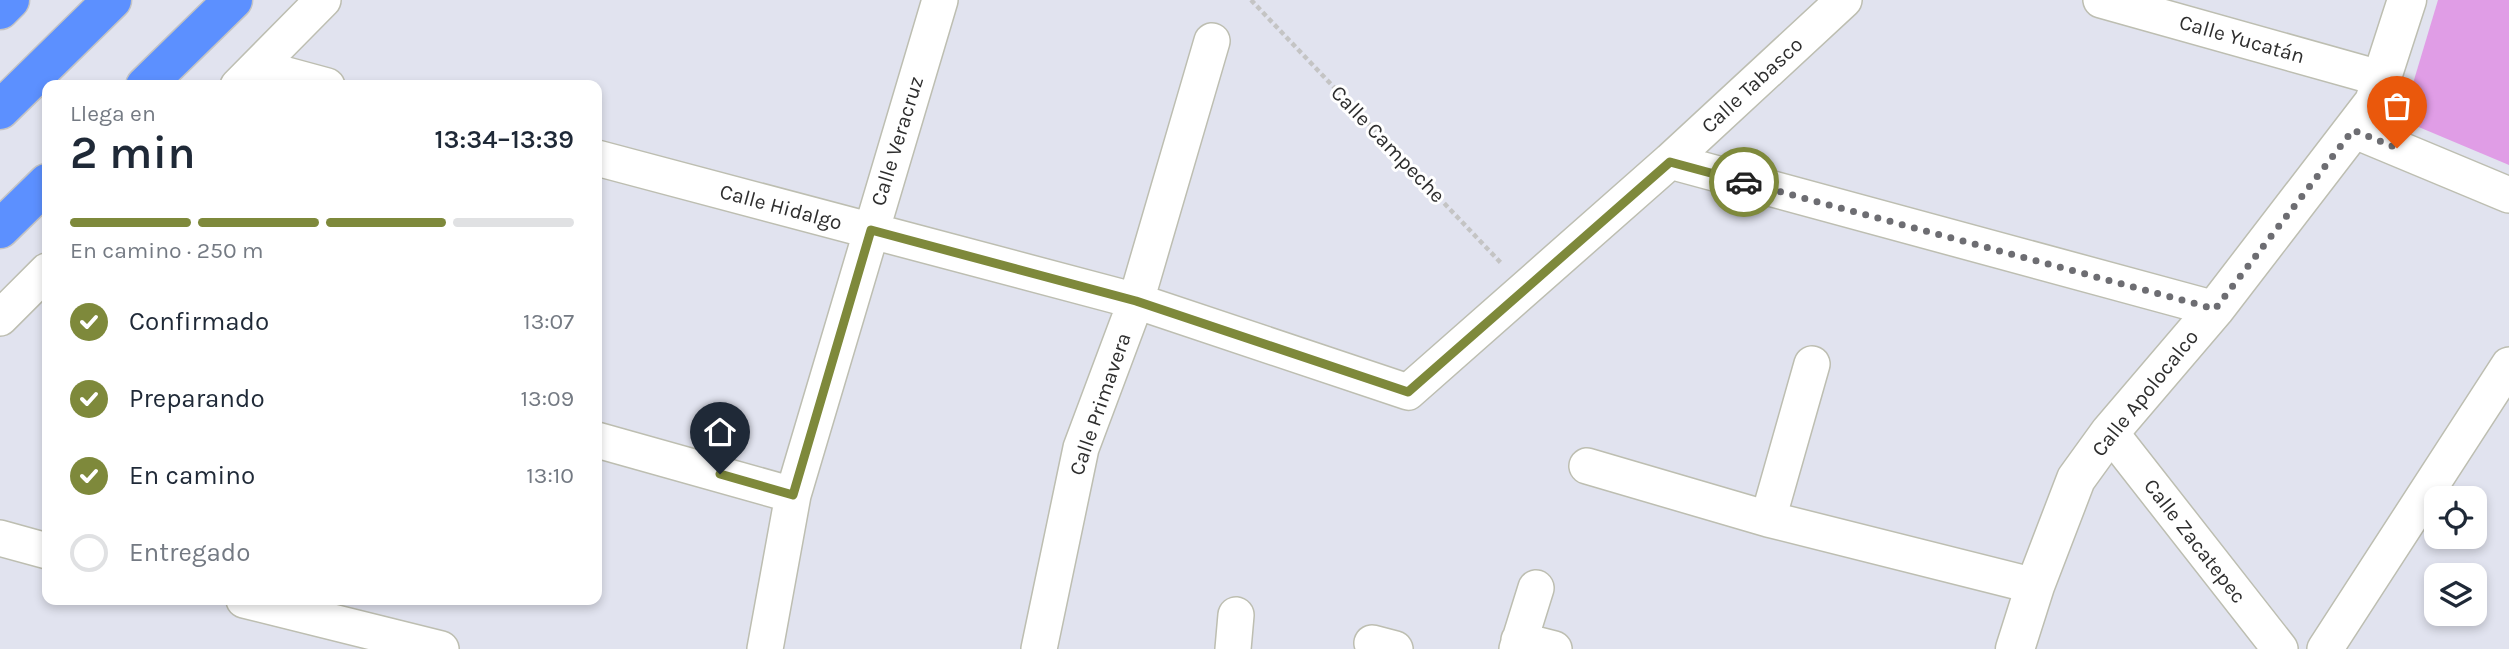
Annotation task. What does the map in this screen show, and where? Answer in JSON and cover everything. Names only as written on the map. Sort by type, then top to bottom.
[{"type":"highway","points":[[0,10],[10,0]]},
{"type":"highway","points":[[0,110],[112,0]]},
{"type":"highway","points":[[151,80],[233,0]]},
{"type":"highway","points":[[0,229],[42,188]]},
{"type":"street","points":[[247,76],[323,0]]},
{"type":"street","name":"Calle Veracruz","points":[[765,649],[793,495],[940,0]]},
{"type":"street","name":"Calle Tabasco","points":[[1408,392],[1670,162],[1844,0]]},
{"type":"street","name":"Calle Yucatán","points":[[2101,0],[2382,79]]},
{"type":"street","name":"Calle Apolocalco","points":[[2015,649],[2035,586],[2076,479],[2110,432],[2215,309],[2374,102],[2407,0]]},
{"type":"street","name":"Calle Primavera","points":[[1039,649],[1081,449],[1136,301],[1212,41]]},
{"type":"street","points":[[247,76],[279,80]]},
{"type":"street","points":[[2353,130],[2509,195]]},
{"type":"street","name":"Calle Hidalgo","points":[[602,159],[1136,301],[1408,392]]},
{"type":"street","points":[[1670,162],[2215,309]]},
{"type":"street","points":[[0,318],[42,280]]},
{"type":"street","points":[[1768,519],[1812,364]]},
{"type":"street","points":[[2325,649],[2509,365]]},
{"type":"street","name":"Calle Zacatepec","points":[[2110,432],[2280,649]]},
{"type":"street","points":[[602,441],[793,495]]},
{"type":"street","points":[[1587,466],[1768,519],[2035,586]]},
{"type":"street","points":[[0,538],[42,550]]},
{"type":"street","points":[[1536,588],[1518,645],[1553,649]]},
{"type":"street","points":[[264,605],[441,649]]},
{"type":"path","name":"Calle Campeche","points":[[1251,0],[1525,288]]},
{"type":"shaded area","points":[[2438,0],[2509,0],[2509,165],[2402,120]]},
{"type":"way so far","points":[[1744,182],[2215,309],[2353,130],[2397,148]]},
{"type":"route","points":[[720,474],[793,495],[871,230],[1136,301],[1408,392],[1670,162],[1744,182]]}]
